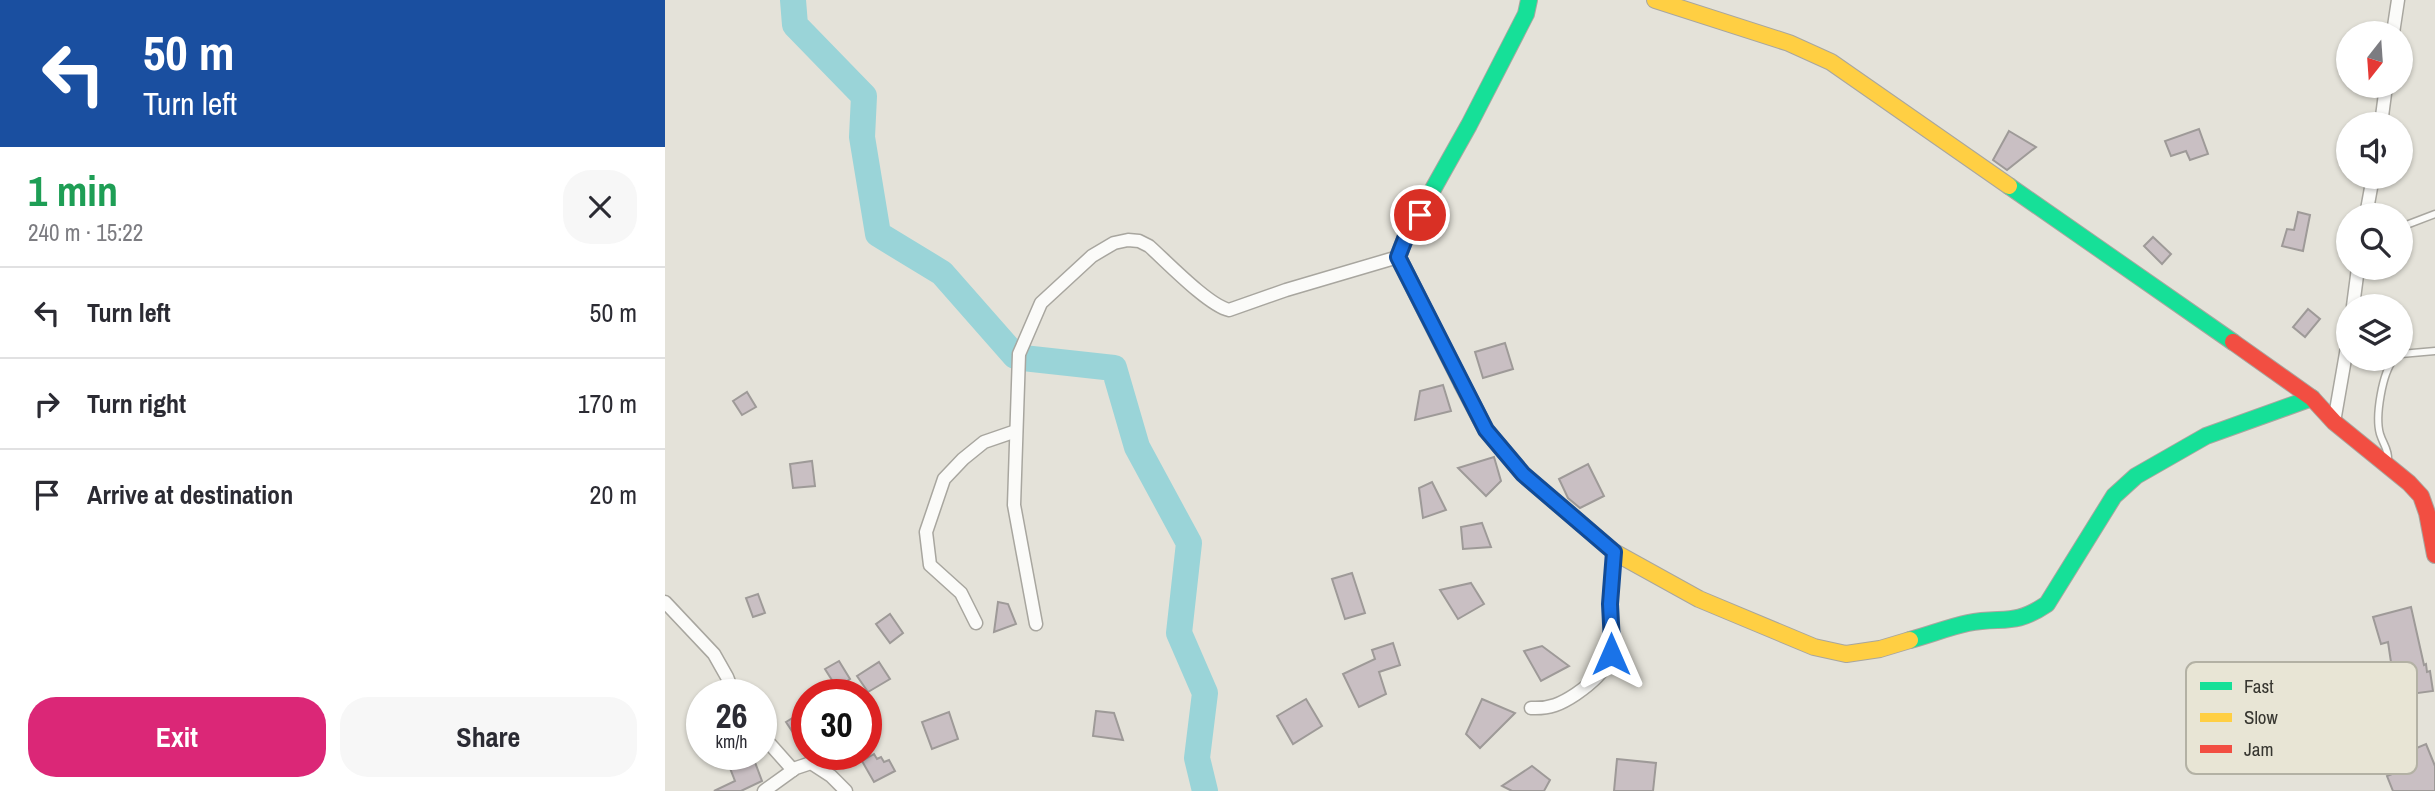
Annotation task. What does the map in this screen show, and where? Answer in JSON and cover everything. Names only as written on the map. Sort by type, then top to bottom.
[{"type":"street","points":[[1529,0],[1526,14],[1469,125],[1405,239],[1398,257],[1486,430],[1523,474],[1614,552],[1699,599],[1832,652],[1861,653],[1969,623],[2017,620],[2031,615],[2047,604],[2114,496],[2136,476],[2206,436],[2312,398]]},
{"type":"street","points":[[1655,0],[1789,43],[1831,62],[2199,317],[2312,398],[2334,422],[2421,496],[2435,555]]},
{"type":"street","points":[[2395,21],[2398,0]]},
{"type":"street","points":[[1036,624],[1014,505],[1019,354],[1041,303],[1092,256],[1114,243],[1128,240],[1149,246],[1205,295],[1229,310],[1398,257]]},
{"type":"street","points":[[2334,422],[2343,371]]},
{"type":"street","points":[[976,623],[961,593],[941,578],[930,565],[926,532],[944,480],[963,459],[984,442],[1016,430]]},
{"type":"street","points":[[1531,708],[1553,707],[1562,703],[1602,673],[1607,666],[1612,643],[1610,604],[1614,552]]},
{"type":"street","points":[[665,601],[714,654],[728,679]]},
{"type":"street","points":[[777,752],[791,768]]},
{"type":"street","points":[[764,791],[793,770]]},
{"type":"street","points":[[822,770],[846,791]]},
{"type":"lane","points":[[2413,222],[2435,214]]},
{"type":"lane","points":[[2413,353],[2435,351]]},
{"type":"lane","points":[[2386,465],[2389,457],[2380,434],[2379,422],[2388,371]]},
{"type":"building","points":[[2199,129],[2208,154],[2190,160],[2186,151],[2171,156],[2165,141]]},
{"type":"building","points":[[2009,131],[2036,147],[2007,170],[1993,160]]},
{"type":"building","points":[[2298,212],[2310,215],[2303,251],[2282,246],[2287,229],[2294,230]]},
{"type":"building","points":[[2153,237],[2171,254],[2162,264],[2144,246]]},
{"type":"building","points":[[2308,309],[2320,319],[2305,337],[2293,327]]},
{"type":"building","points":[[1505,343],[1513,369],[1483,378],[1475,352]]},
{"type":"building","points":[[1443,385],[1451,411],[1415,420],[1420,391]]},
{"type":"building","points":[[747,392],[756,407],[742,415],[733,401]]},
{"type":"building","points":[[1494,457],[1501,481],[1486,496],[1458,468]]},
{"type":"building","points":[[812,461],[815,486],[793,488],[790,464]]},
{"type":"building","points":[[1588,464],[1604,496],[1580,508],[1568,498],[1559,479]]},
{"type":"building","points":[[1432,482],[1446,510],[1423,518],[1419,488]]},
{"type":"building","points":[[1482,523],[1491,547],[1463,549],[1461,527]]},
{"type":"building","points":[[1352,573],[1365,613],[1345,619],[1332,579]]},
{"type":"building","points":[[1471,583],[1484,604],[1458,619],[1440,590]]},
{"type":"building","points":[[758,594],[765,613],[753,617],[746,598]]},
{"type":"building","points":[[998,602],[1008,604],[1016,624],[994,632]]},
{"type":"building","points":[[2411,607],[2424,665],[2426,664],[2427,672],[2430,671],[2433,691],[2417,693],[2417,662],[2391,662],[2388,642],[2381,644],[2373,617]]},
{"type":"building","points":[[890,614],[903,633],[890,643],[876,624]]},
{"type":"building","points":[[1393,643],[1400,665],[1379,672],[1386,694],[1359,707],[1343,674],[1375,659],[1372,650]]},
{"type":"building","points":[[1542,646],[1569,666],[1541,681],[1524,651]]},
{"type":"building","points":[[839,661],[850,679],[831,679],[825,669]]},
{"type":"building","points":[[879,662],[890,679],[882,684],[882,679],[859,679],[857,676]]},
{"type":"building","points":[[1306,699],[1322,726],[1293,744],[1277,716]]},
{"type":"building","points":[[1482,699],[1515,713],[1480,748],[1466,734]]},
{"type":"building","points":[[1096,711],[1114,713],[1123,740],[1093,736]]},
{"type":"building","points":[[949,712],[958,739],[932,749],[922,722]]},
{"type":"building","points":[[2426,744],[2435,766],[2435,791],[2393,791],[2387,776],[2417,774],[2417,748]]},
{"type":"building","points":[[882,759],[884,762],[889,760],[895,771],[874,782],[867,770],[882,770]]},
{"type":"building","points":[[1617,759],[1656,763],[1653,791],[1614,791]]},
{"type":"building","points":[[1532,766],[1550,780],[1544,791],[1512,791],[1502,786]]},
{"type":"building","points":[[731,770],[758,770],[762,781],[741,791],[714,791],[735,781]]},
{"type":"waterway","points":[[793,0],[795,25],[864,96],[862,137],[878,234],[942,273],[1015,356]]},
{"type":"waterway","points":[[1023,358],[1114,368],[1137,447],[1189,543],[1179,633],[1205,693],[1197,758],[1205,791]]},
{"type":"traffic: fast","points":[[1462,384],[1398,257],[1405,239],[1469,125],[1526,14],[1529,0]]},
{"type":"traffic: fast","points":[[2009,186],[2233,342]]},
{"type":"traffic: fast","points":[[1910,640],[1968,623],[2025,616],[2047,604],[2114,496],[2136,476],[2206,436],[2312,398]]},
{"type":"traffic: slow","points":[[1655,0],[1789,43],[1831,62],[2009,186]]},
{"type":"traffic: slow","points":[[1462,384],[1486,430],[1523,474],[1614,552],[1699,599],[1814,647],[1846,654],[1880,649],[1910,640]]},
{"type":"traffic: jam","points":[[2233,342],[2312,398],[2334,422],[2409,483],[2421,496],[2435,555]]},
{"type":"route","points":[[1420,215],[1405,239],[1398,257],[1486,430],[1523,474],[1568,516],[1614,552],[1610,604],[1611,654]]}]
